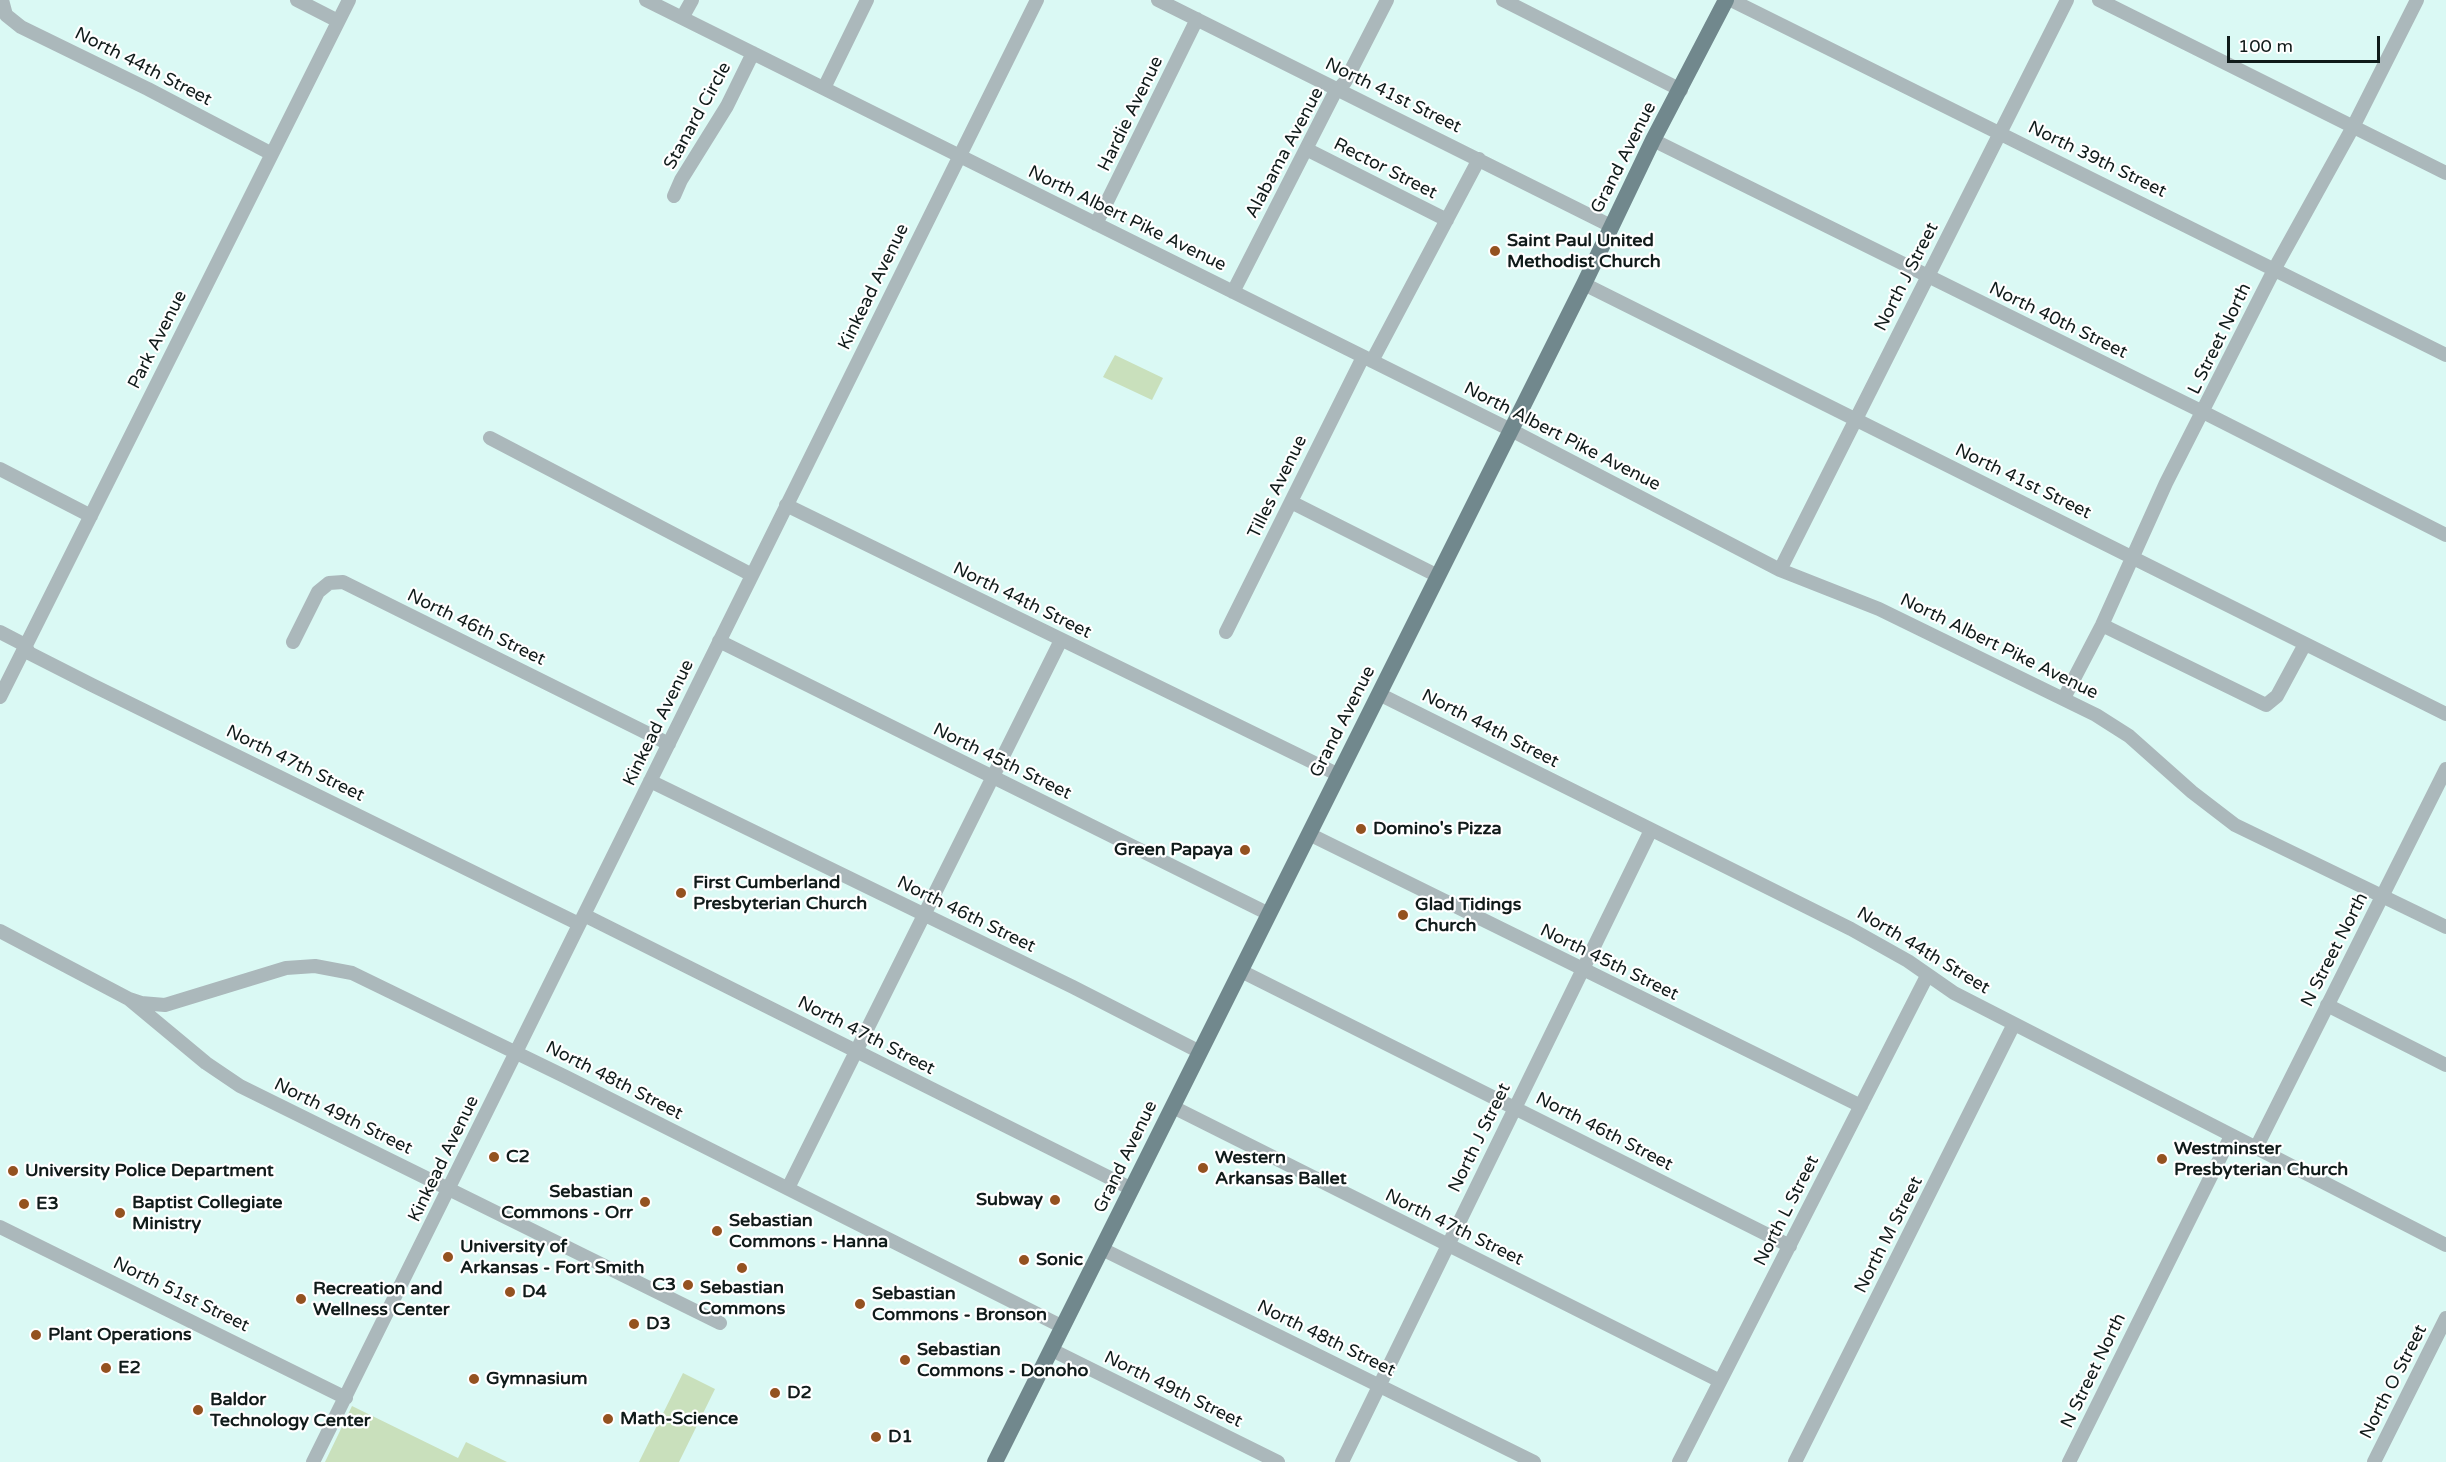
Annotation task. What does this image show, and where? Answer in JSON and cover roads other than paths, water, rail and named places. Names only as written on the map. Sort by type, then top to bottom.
[{"type":"main road","name":"Grand Avenue","points":[[995,1462],[1584,284],[1653,140],[1729,0]]},
{"type":"street","points":[[297,0],[338,21]]},
{"type":"street","name":"Park Avenue","points":[[0,697],[348,0]]},
{"type":"street","name":"North Albert Pike Avenue","points":[[646,0],[1510,430],[1780,570],[1879,609],[2096,714],[2129,736],[2192,792],[2235,825],[2446,927]]},
{"type":"street","points":[[682,18],[692,0]]},
{"type":"street","points":[[824,88],[867,0]]},
{"type":"street","name":"Kinkead Avenue","points":[[313,1462],[1037,0]]},
{"type":"street","name":"North 41st Street","points":[[1158,0],[1611,226]]},
{"type":"street","name":"Alabama Avenue","points":[[1233,292],[1306,149],[1345,82],[1387,0]]},
{"type":"street","points":[[1503,0],[1681,90]]},
{"type":"street","name":"North 39th Street","points":[[1729,0],[2275,268],[2446,355]]},
{"type":"street","name":"North J Street","points":[[1780,570],[2067,0]]},
{"type":"street","points":[[2099,0],[2446,173]]},
{"type":"street","name":"L Street North","points":[[2064,698],[2102,625],[2166,483],[2275,268],[2353,127],[2417,0]]},
{"type":"street","name":"North 44th Street","points":[[2,4],[10,19],[21,27],[148,89],[272,154]]},
{"type":"street","name":"Hardie Avenue","points":[[1096,224],[1197,19]]},
{"type":"street","name":"Stanard Circle","points":[[674,196],[681,180],[727,106],[753,53]]},
{"type":"street","name":"North 40th Street","points":[[1653,140],[2446,535]]},
{"type":"street","name":"Rector Street","points":[[1306,149],[1447,220]]},
{"type":"street","name":"Tilles Avenue","points":[[1226,632],[1291,502],[1367,359],[1447,220],[1479,159]]},
{"type":"street","name":"North 41st Street","points":[[1584,284],[2446,714]]},
{"type":"street","points":[[490,438],[752,575]]},
{"type":"street","points":[[0,469],[90,516]]},
{"type":"street","points":[[1291,502],[1438,576]]},
{"type":"street","name":"North 44th Street","points":[[786,505],[1339,775]]},
{"type":"street","name":"North 46th Street","points":[[293,642],[318,592],[329,583],[343,582],[669,744]]},
{"type":"street","points":[[2102,625],[2266,705],[2277,696],[2305,644]]},
{"type":"street","name":"North 47th Street","points":[[0,632],[25,645],[29,653],[92,685],[582,919],[1132,1189]]},
{"type":"street","points":[[788,1188],[926,916],[1061,640]]},
{"type":"street","name":"North 45th Street","points":[[719,641],[1269,914]]},
{"type":"street","name":"North 44th Street","points":[[1379,694],[1851,929],[1908,961],[1954,993],[2446,1245]]},
{"type":"street","name":"N Street North","points":[[2256,1148],[2446,769]]},
{"type":"street","name":"North 46th Street","points":[[650,781],[1073,987],[1200,1052]]},
{"type":"street","name":"North J Street","points":[[1342,1462],[1651,830]]},
{"type":"street","name":"North 45th Street","points":[[1309,834],[1861,1106]]},
{"type":"street","name":"North 49th Street","points":[[0,932],[129,999],[206,1063],[240,1086],[720,1323]]},
{"type":"street","name":"North 48th Street","points":[[129,999],[165,1005],[278,970],[299,966],[333,968],[370,980],[1064,1327]]},
{"type":"street","name":"North 46th Street","points":[[1241,971],[1790,1246]]},
{"type":"street","name":"North L Street","points":[[1679,1462],[1927,976]]},
{"type":"street","points":[[2327,1005],[2446,1065]]},
{"type":"street","name":"North M Street","points":[[1795,1462],[2014,1024]]},
{"type":"street","name":"North 47th Street","points":[[1173,1107],[1720,1381]]},
{"type":"street","name":"N Street North","points":[[2069,1462],[2231,1136]]},
{"type":"street","name":"North 51st Street","points":[[0,1227],[346,1398]]},
{"type":"street","name":"North 48th Street","points":[[1102,1249],[1534,1462]]},
{"type":"street","name":"North O Street","points":[[2374,1462],[2441,1339],[2446,1318]]},
{"type":"street","name":"North 49th Street","points":[[1052,1350],[1278,1462]]},
{"type":"place","name":"Saint Paul United Methodist Church","points":[[1495,251]]},
{"type":"place","name":"Domino's Pizza","points":[[1361,829]]},
{"type":"place","name":"Green Papaya","points":[[1245,850]]},
{"type":"place","name":"First Cumberland Presbyterian Church","points":[[681,893]]},
{"type":"place","name":"Glad Tidings Church","points":[[1403,915]]},
{"type":"place","name":"C2","points":[[494,1157]]},
{"type":"place","name":"Westminster Presbyterian Church","points":[[2162,1159]]},
{"type":"place","name":"Western Arkansas Ballet","points":[[1203,1168]]},
{"type":"place","name":"University Police Department","points":[[13,1171]]},
{"type":"place","name":"Subway","points":[[1055,1200]]},
{"type":"place","name":"Sebastian Commons - Orr","points":[[645,1202]]},
{"type":"place","name":"E3","points":[[24,1204]]},
{"type":"place","name":"Baptist Collegiate Ministry","points":[[120,1213]]},
{"type":"place","name":"Sebastian Commons - Hanna","points":[[717,1231]]},
{"type":"place","name":"University of Arkansas - Fort Smith","points":[[448,1257]]},
{"type":"place","name":"Sonic","points":[[1024,1260]]},
{"type":"place","name":"Sebastian Commons","points":[[742,1268]]},
{"type":"place","name":"C3","points":[[688,1285]]},
{"type":"place","name":"D4","points":[[510,1292]]},
{"type":"place","name":"Recreation and Wellness Center","points":[[301,1299]]},
{"type":"place","name":"Sebastian Commons - Bronson","points":[[860,1304]]},
{"type":"place","name":"D3","points":[[634,1324]]},
{"type":"place","name":"Plant Operations","points":[[36,1335]]},
{"type":"place","name":"Sebastian Commons - Donoho","points":[[905,1360]]},
{"type":"place","name":"E2","points":[[106,1368]]},
{"type":"place","name":"Gymnasium","points":[[474,1379]]},
{"type":"place","name":"D2","points":[[775,1393]]},
{"type":"place","name":"Baldor Technology Center","points":[[198,1410]]},
{"type":"place","name":"Math-Science","points":[[608,1419]]},
{"type":"place","name":"D1","points":[[876,1437]]}]
